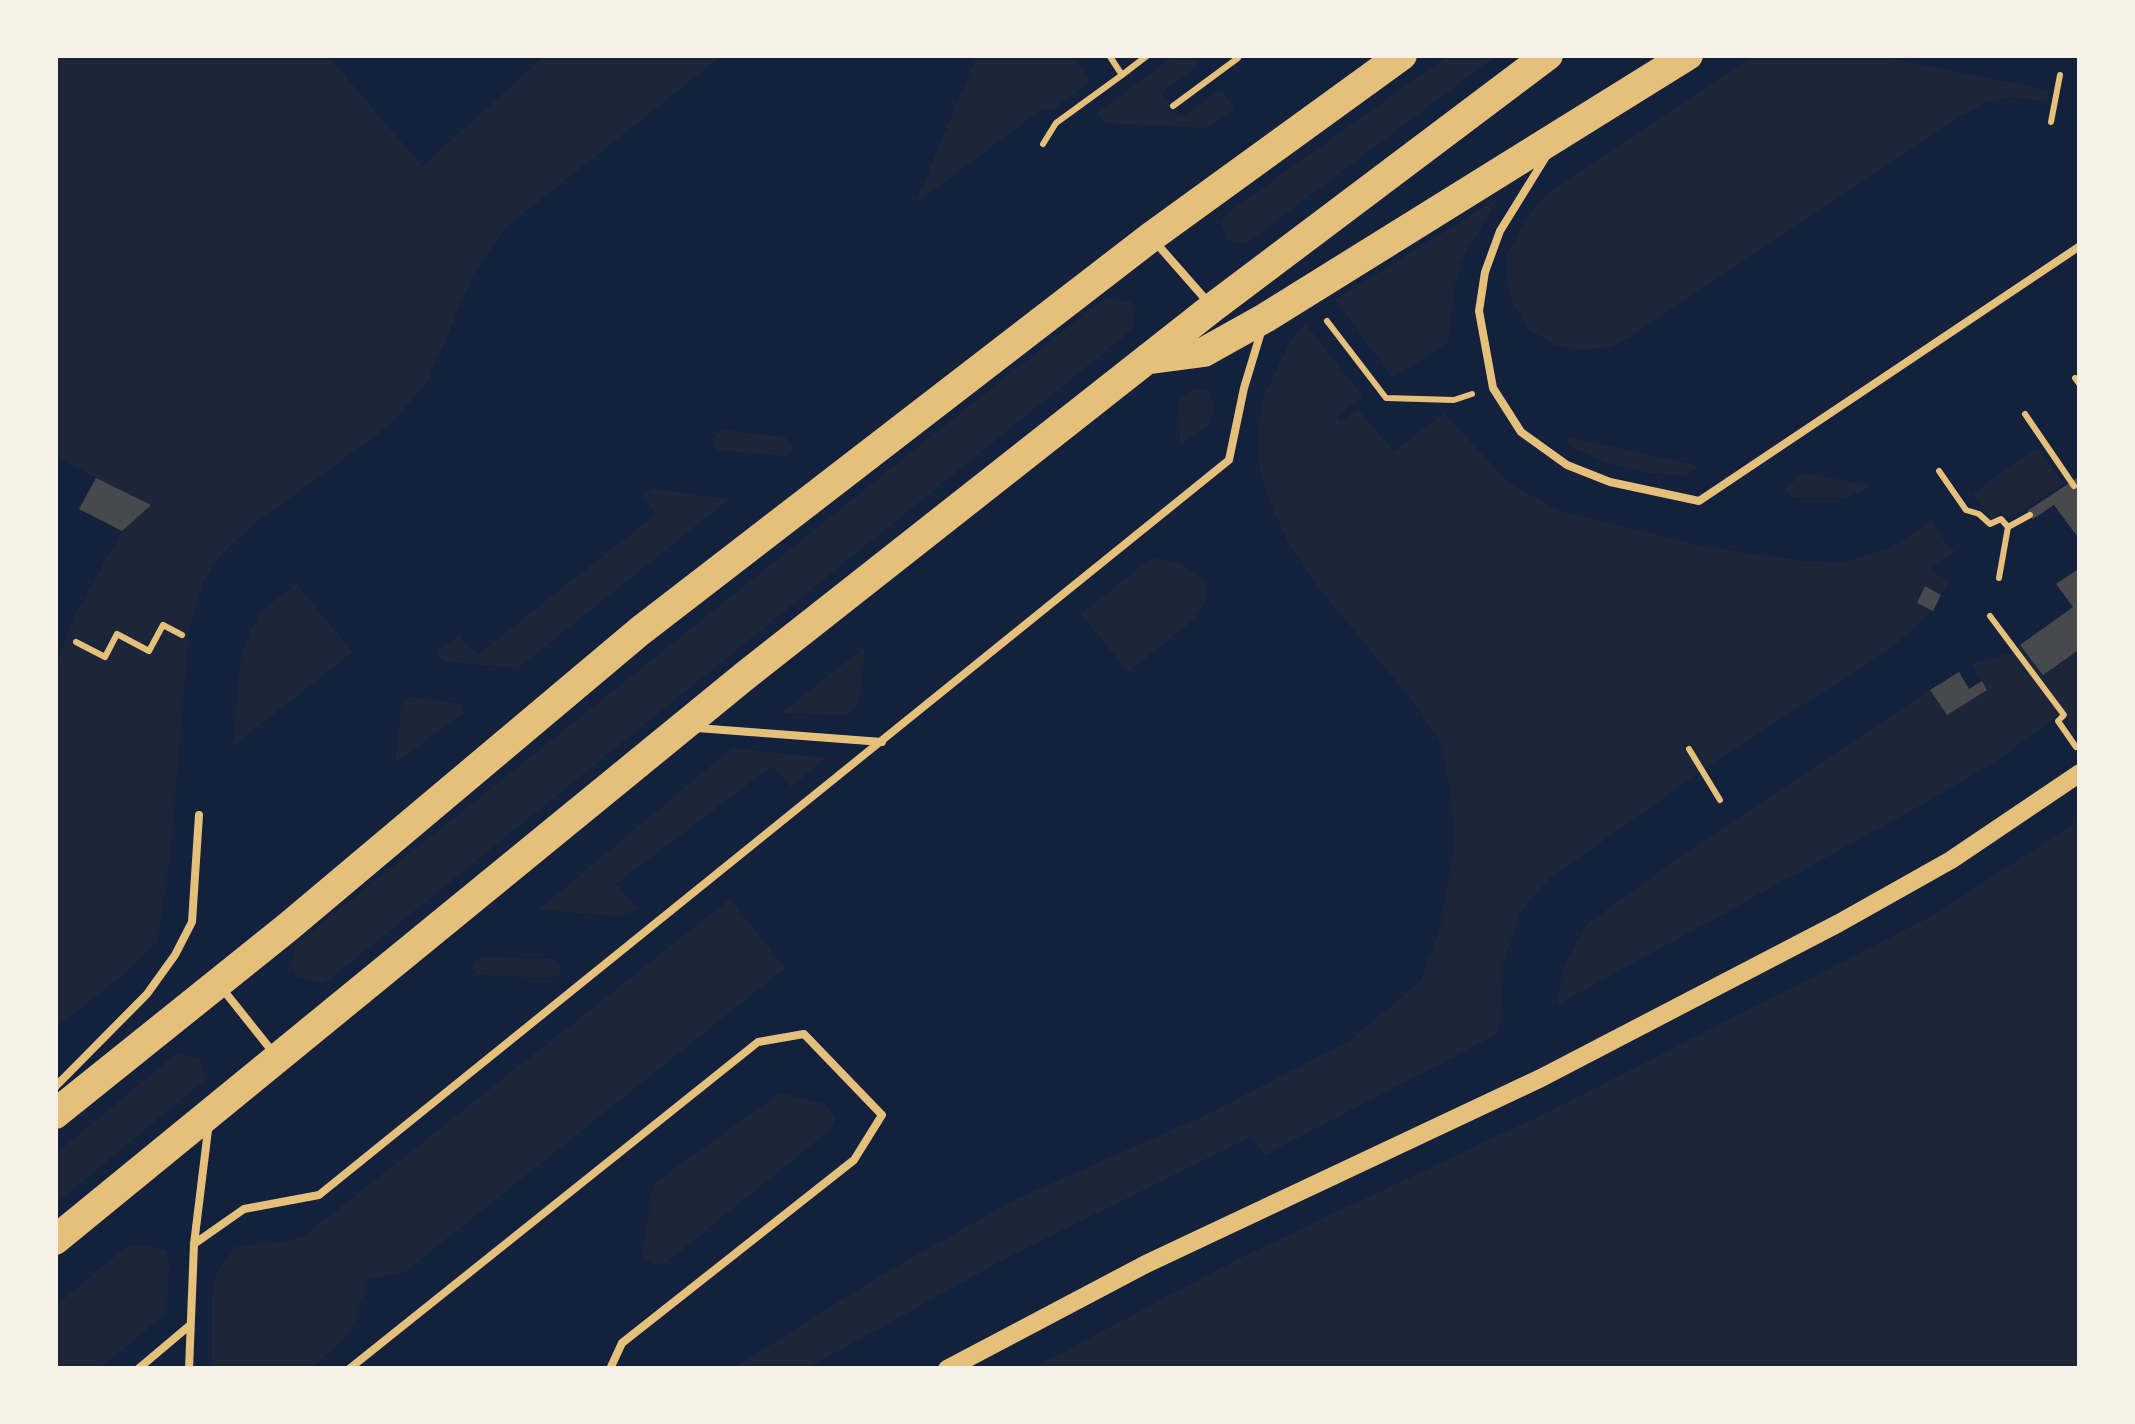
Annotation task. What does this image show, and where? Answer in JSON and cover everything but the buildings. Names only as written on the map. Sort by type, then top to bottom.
[{"type":"highway","points":[[55,1114],[288,927],[640,631],[1150,236],[1402,55]]},
{"type":"highway","points":[[55,1240],[682,727],[1212,308],[1548,55]]},
{"type":"highway","points":[[1150,358],[1204,352],[1265,318],[1688,55]]},
{"type":"street","points":[[946,1369],[1146,1264],[1541,1078],[1839,923],[1951,860],[2080,772]]},
{"type":"lane","points":[[1560,135],[1500,231],[1479,311],[1492,388],[1522,432],[1567,465],[1610,482],[1699,500],[2080,246]]},
{"type":"lane","points":[[1150,236],[1212,308]]},
{"type":"lane","points":[[194,1244],[244,1210],[319,1196],[1230,460],[1244,388],[1265,318]]},
{"type":"lane","points":[[682,727],[884,742]]},
{"type":"lane","points":[[55,1088],[147,994],[192,922],[199,815]]},
{"type":"lane","points":[[217,982],[278,1058]]},
{"type":"lane","points":[[349,1369],[758,1042],[804,1034],[882,1115],[854,1160],[622,1343],[610,1369]]},
{"type":"lane","points":[[189,1369],[194,1244],[210,1113]]},
{"type":"lane","points":[[138,1369],[189,1326]]},
{"type":"path","points":[[1109,55],[1122,75]]},
{"type":"path","points":[[1043,144],[1056,122],[1148,55]]},
{"type":"path","points":[[1174,106],[1238,58],[1236,55]]},
{"type":"path","points":[[2051,122],[2060,75]]},
{"type":"path","points":[[1327,321],[1386,398],[1462,398]]},
{"type":"path","points":[[2025,414],[2074,486]]},
{"type":"path","points":[[1939,471],[1966,510],[1979,514],[1990,524],[2001,519],[2008,528],[1999,578]]},
{"type":"path","points":[[2008,528],[2030,515]]},
{"type":"path","points":[[1990,616],[2064,715],[2058,721],[2080,752]]},
{"type":"path","points":[[76,642],[105,657],[117,634],[149,651],[163,624],[182,635]]},
{"type":"path","points":[[1689,749],[1720,800]]},
{"type":"shaded area","points":[[55,55],[327,55],[422,166],[546,55],[723,55],[505,228],[475,272],[426,384],[390,425],[253,525],[220,556],[203,583],[189,629],[170,859],[157,942],[128,971],[55,1028],[55,672],[70,624],[122,531],[96,478],[55,456]]},
{"type":"shaded area","points":[[977,55],[1071,55],[1091,80],[1053,110],[1042,109],[915,204]]},
{"type":"shaded area","points":[[1175,55],[1192,55],[1199,65],[1161,93],[1180,118],[1220,90],[1235,109],[1206,128],[1106,123],[1097,113]]},
{"type":"shaded area","points":[[1449,55],[1497,55],[1251,240],[1242,244],[1227,239],[1221,223],[1226,214]]},
{"type":"shaded area","points":[[1762,55],[1871,55],[2049,90],[2048,101],[2008,97],[1987,102],[1961,116],[1610,347],[1577,350],[1555,345],[1528,329],[1513,304],[1506,279],[1507,255],[1525,220],[1547,194],[1746,61]]},
{"type":"shaded area","points":[[1498,198],[1462,260],[1454,289],[1448,342],[1393,378],[1335,300]]},
{"type":"shaded area","points":[[1109,298],[1131,302],[1134,324],[1128,333],[330,979],[320,983],[296,976],[291,963],[297,943]]},
{"type":"shaded area","points":[[1305,323],[1363,397],[1336,417],[1341,422],[1358,409],[1394,451],[1444,413],[1510,484],[1560,511],[1707,547],[1803,561],[1843,562],[1888,549],[1932,521],[1950,549],[1961,549],[1929,569],[1950,582],[1941,595],[1924,587],[1917,603],[1933,611],[1889,650],[1723,756],[1549,879],[1519,914],[1503,964],[1499,1033],[1265,1155],[1252,1136],[1001,1261],[806,1369],[732,1369],[883,1274],[1014,1200],[1204,1116],[1349,1041],[1420,982],[1439,932],[1454,845],[1451,793],[1441,744],[1415,704],[1313,581],[1288,542],[1260,472],[1262,400],[1290,342]]},
{"type":"shaded area","points":[[1196,388],[1210,392],[1214,403],[1211,423],[1180,444],[1179,398]]},
{"type":"shaded area","points":[[723,430],[785,437],[795,449],[785,456],[717,450],[712,439]]},
{"type":"shaded area","points":[[1566,437],[1701,466],[1684,476],[1650,473],[1607,463],[1571,447]]},
{"type":"shaded area","points":[[2036,448],[2064,484],[2011,518],[2001,513],[1991,518],[1972,494]]},
{"type":"shaded area","points":[[1803,473],[1873,486],[1846,498],[1791,497],[1785,489]]},
{"type":"shaded area","points":[[653,489],[729,499],[519,668],[439,658],[438,650],[459,635],[477,655],[656,514],[642,496]]},
{"type":"shaded area","points":[[1151,558],[1181,563],[1203,579],[1210,592],[1196,618],[1128,672],[1081,614]]},
{"type":"shaded area","points":[[296,584],[353,652],[233,746],[241,656],[251,630],[261,611]]},
{"type":"shaded area","points":[[2020,644],[2043,675],[2080,649],[2080,738],[2077,740],[2059,715],[1998,760],[1911,811],[1557,1005],[1564,965],[1586,925],[1689,850],[1930,690],[1947,715],[1987,690],[1971,664],[2015,652]]},
{"type":"shaded area","points":[[865,647],[859,704],[845,715],[781,713]]},
{"type":"shaded area","points":[[409,697],[462,704],[465,712],[395,763],[402,701]]},
{"type":"shaded area","points":[[732,748],[826,758],[791,787],[772,766],[616,884],[638,909],[619,916],[538,910]]},
{"type":"shaded area","points":[[2080,819],[2080,1369],[1031,1369],[1238,1259],[1554,1109],[1934,915]]},
{"type":"shaded area","points":[[730,899],[785,968],[406,1271],[368,1280],[350,1334],[310,1369],[212,1369],[212,1295],[217,1273],[235,1247],[304,1236]]},
{"type":"shaded area","points":[[481,957],[553,959],[560,965],[560,974],[552,978],[479,975],[473,964]]},
{"type":"shaded area","points":[[177,1053],[200,1058],[205,1080],[55,1204],[55,1154]]},
{"type":"shaded area","points":[[780,1093],[824,1104],[836,1117],[830,1130],[666,1263],[652,1264],[642,1255],[653,1184]]},
{"type":"shaded area","points":[[127,1246],[152,1246],[166,1251],[167,1313],[98,1369],[55,1369],[55,1306]]}]
